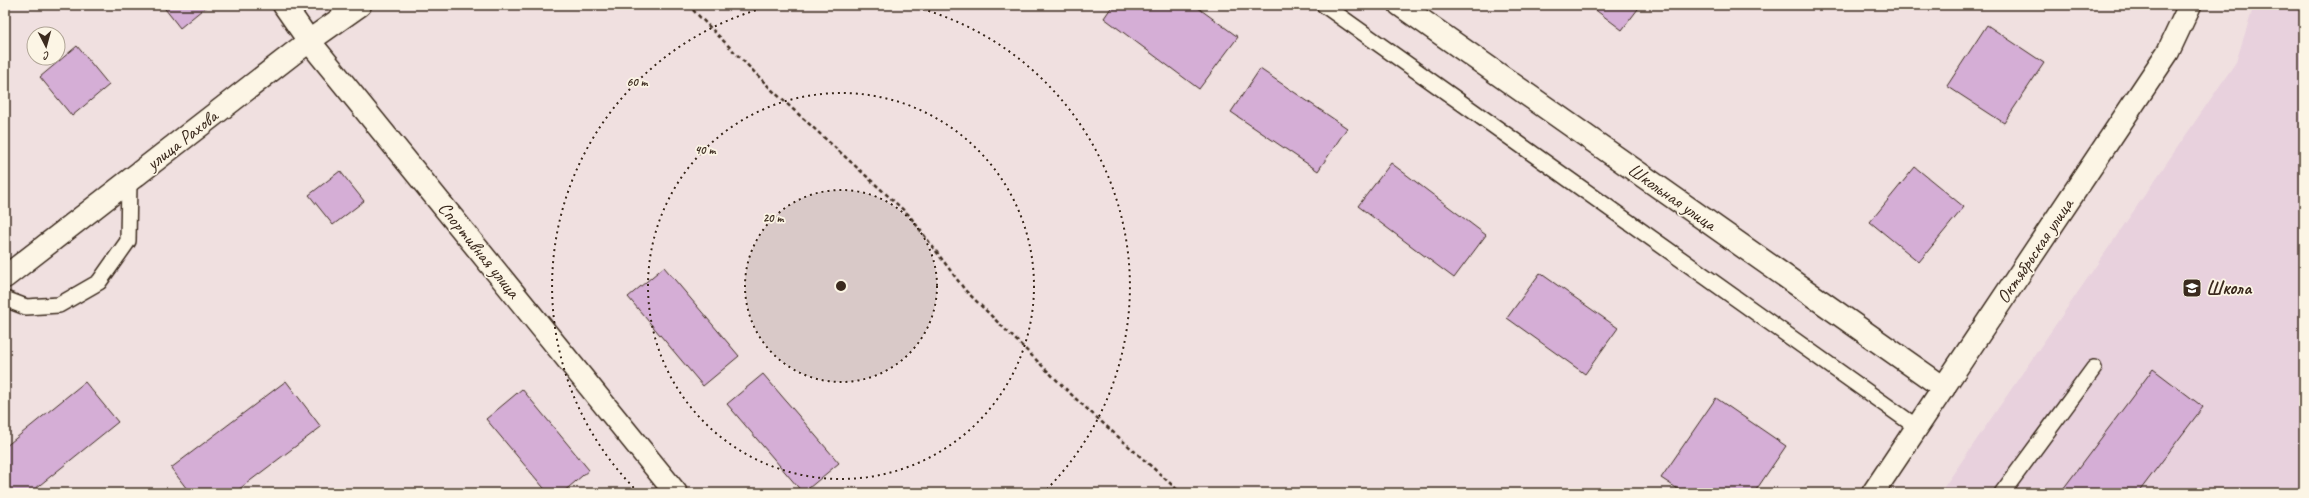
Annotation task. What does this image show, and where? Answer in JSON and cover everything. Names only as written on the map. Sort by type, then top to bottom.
[{"type":"street","name":"Спортивная улица","points":[[284,5],[309,41],[676,493]]},
{"type":"street","name":"улица Рахова","points":[[5,277],[309,41],[360,5]]},
{"type":"street","name":"Школьная улица","points":[[1400,5],[1944,388]]},
{"type":"street","name":"Октябрьская улица","points":[[1873,493],[1918,428],[2168,52],[2190,5]]},
{"type":"lane","points":[[1324,5],[1918,428]]},
{"type":"lane","points":[[5,299],[26,308],[59,305],[99,282],[128,241],[129,181]]},
{"type":"lane","points":[[2002,493],[2094,368]]},
{"type":"path","points":[[688,5],[773,91],[909,215],[971,296],[1076,399],[1181,493]]},
{"type":"shaded area","name":"Школа","points":[[2254,5],[2304,5],[2304,493],[1940,493],[2236,62]]},
{"type":"building","points":[[162,5],[208,5],[180,28]]},
{"type":"building","points":[[1113,5],[1194,5],[1238,37],[1199,89],[1104,18]]},
{"type":"building","points":[[1589,5],[1641,5],[1622,30]]},
{"type":"building","points":[[1987,25],[2044,63],[2004,123],[1947,86]]},
{"type":"building","points":[[77,46],[109,85],[72,116],[40,77],[53,66],[66,66],[66,55]]},
{"type":"building","points":[[1260,69],[1347,128],[1318,171],[1231,112]]},
{"type":"building","points":[[1391,163],[1486,235],[1454,278],[1358,206]]},
{"type":"building","points":[[1915,167],[1964,207],[1919,262],[1870,222]]},
{"type":"building","points":[[340,171],[364,201],[333,225],[309,195]]},
{"type":"building","points":[[664,267],[739,356],[703,386],[628,297]]},
{"type":"building","points":[[1540,273],[1618,328],[1585,374],[1507,318]]},
{"type":"building","points":[[2153,369],[2203,407],[2138,493],[2060,493]]},
{"type":"building","points":[[763,374],[839,463],[803,493],[727,404]]},
{"type":"building","points":[[286,381],[321,427],[234,493],[190,493],[171,468]]},
{"type":"building","points":[[85,382],[118,422],[30,493],[5,493],[5,447]]},
{"type":"building","points":[[522,389],[589,470],[562,493],[548,493],[486,419]]},
{"type":"building","points":[[1716,398],[1786,446],[1754,493],[1684,493],[1661,478]]},
{"type":"place","name":"Школа","points":[[2192,288]]}]
